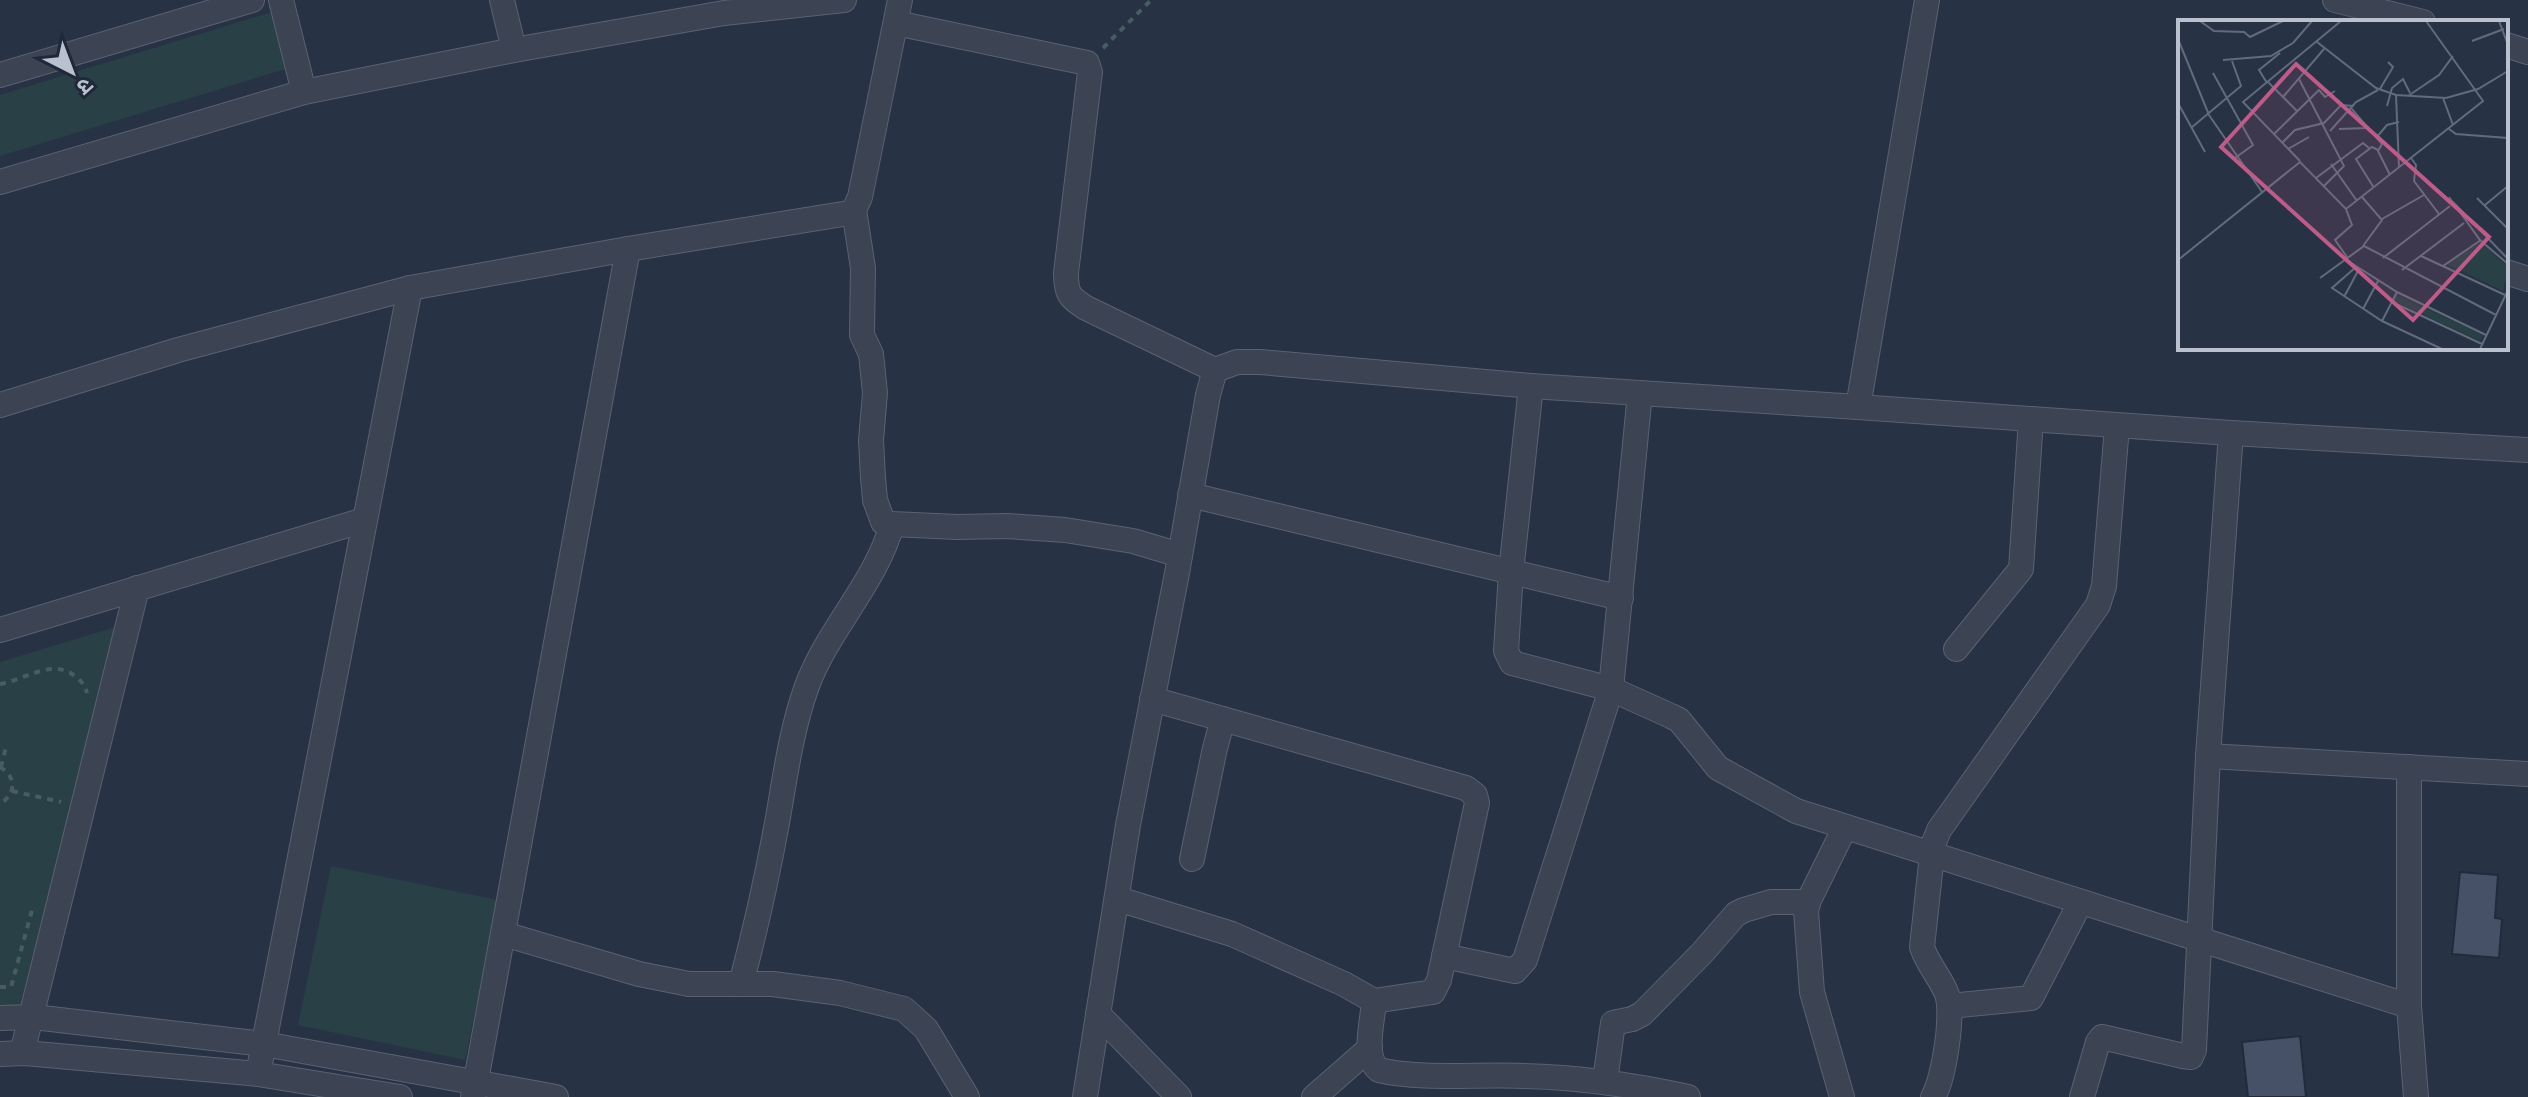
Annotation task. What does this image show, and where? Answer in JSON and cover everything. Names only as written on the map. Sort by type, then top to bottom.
[{"type":"street","points":[[0,75],[252,0]]},
{"type":"street","points":[[281,0],[304,92]]},
{"type":"street","points":[[502,0],[514,50]]},
{"type":"street","points":[[0,182],[304,92],[722,7],[844,0]]},
{"type":"street","points":[[1858,407],[1927,0]]},
{"type":"street","points":[[2348,9],[2411,20]]},
{"type":"street","points":[[1180,555],[1133,541],[1074,531],[1018,526],[892,524],[880,519],[875,500],[871,440],[874,381],[871,354],[862,335],[863,268],[854,210],[860,197],[898,12],[1089,65],[1066,273],[1067,292],[1075,301],[1096,313],[1215,370],[1237,362],[1260,362],[1531,386],[2528,450]]},
{"type":"street","points":[[2508,46],[2528,52]]},
{"type":"street","points":[[0,405],[178,350],[410,288],[628,249],[840,216],[854,210]]},
{"type":"street","points":[[475,1090],[628,249]]},
{"type":"street","points":[[2508,273],[2528,279]]},
{"type":"street","points":[[258,1074],[410,288]]},
{"type":"street","points":[[1085,1097],[1128,825],[1215,370]]},
{"type":"street","points":[[1531,386],[1511,572],[1506,651],[1512,663],[1611,689],[1679,720],[1724,771],[1796,811],[2409,1006]]},
{"type":"street","points":[[1444,956],[1515,971],[1523,965],[1611,689],[1640,393]]},
{"type":"street","points":[[1956,649],[2021,569],[2031,419]]},
{"type":"street","points":[[1933,1097],[1942,1076],[1950,1006],[1947,992],[1922,947],[1931,855],[1939,830],[2102,597],[2117,426]]},
{"type":"street","points":[[2082,1097],[2102,1037],[2183,1056],[2193,1055],[2208,756],[2231,433]]},
{"type":"street","points":[[1190,495],[1621,598]]},
{"type":"street","points":[[0,630],[364,520]]},
{"type":"street","points":[[741,984],[764,897],[793,734],[807,685],[834,631],[884,549],[892,524]]},
{"type":"street","points":[[137,588],[32,1017],[11,1054],[258,1074],[400,1097]]},
{"type":"street","points":[[1118,899],[1232,934],[1344,984],[1374,1001],[1434,991],[1439,980],[1477,803],[1473,792],[1152,699]]},
{"type":"street","points":[[1192,859],[1223,719]]},
{"type":"street","points":[[2208,756],[2528,774]]},
{"type":"street","points":[[2409,767],[2409,1006],[2416,1097]]},
{"type":"street","points":[[1842,1097],[1812,992],[1806,909],[1845,827]]},
{"type":"street","points":[[1605,1081],[1613,1023],[1642,1014],[1736,914],[1771,902],[1798,902],[1806,909]]},
{"type":"street","points":[[1950,1006],[2031,998],[2080,903]]},
{"type":"street","points":[[504,934],[639,974],[689,984],[773,984],[840,993],[904,1009],[926,1029],[967,1097]]},
{"type":"street","points":[[1374,1001],[1370,1048],[1371,1061],[1379,1070],[1460,1086],[1523,1076],[1605,1081],[1688,1097]]},
{"type":"street","points":[[1098,1014],[1179,1097]]},
{"type":"street","points":[[0,1018],[32,1017],[264,1044],[475,1090],[556,1097]]},
{"type":"street","points":[[1314,1097],[1370,1048]]},
{"type":"path","points":[[1089,65],[1110,38],[1151,0]]},
{"type":"path","points":[[0,684],[60,668],[81,682],[88,697]]},
{"type":"path","points":[[0,804],[7,800],[12,791],[10,775],[0,767],[6,747]]},
{"type":"path","points":[[12,791],[61,802]]},
{"type":"path","points":[[0,987],[11,987],[32,910]]},
{"type":"green space","points":[[285,8],[302,64],[0,156],[0,95]]},
{"type":"green space","points":[[119,626],[20,1005],[0,1005],[0,662]]},
{"type":"green space","points":[[331,866],[498,900],[465,1060],[298,1025]]},
{"type":"building","points":[[2460,872],[2498,875],[2495,918],[2502,919],[2499,958],[2452,954]]},
{"type":"building","points":[[2300,1036],[2306,1097],[2248,1097],[2242,1042]]}]
